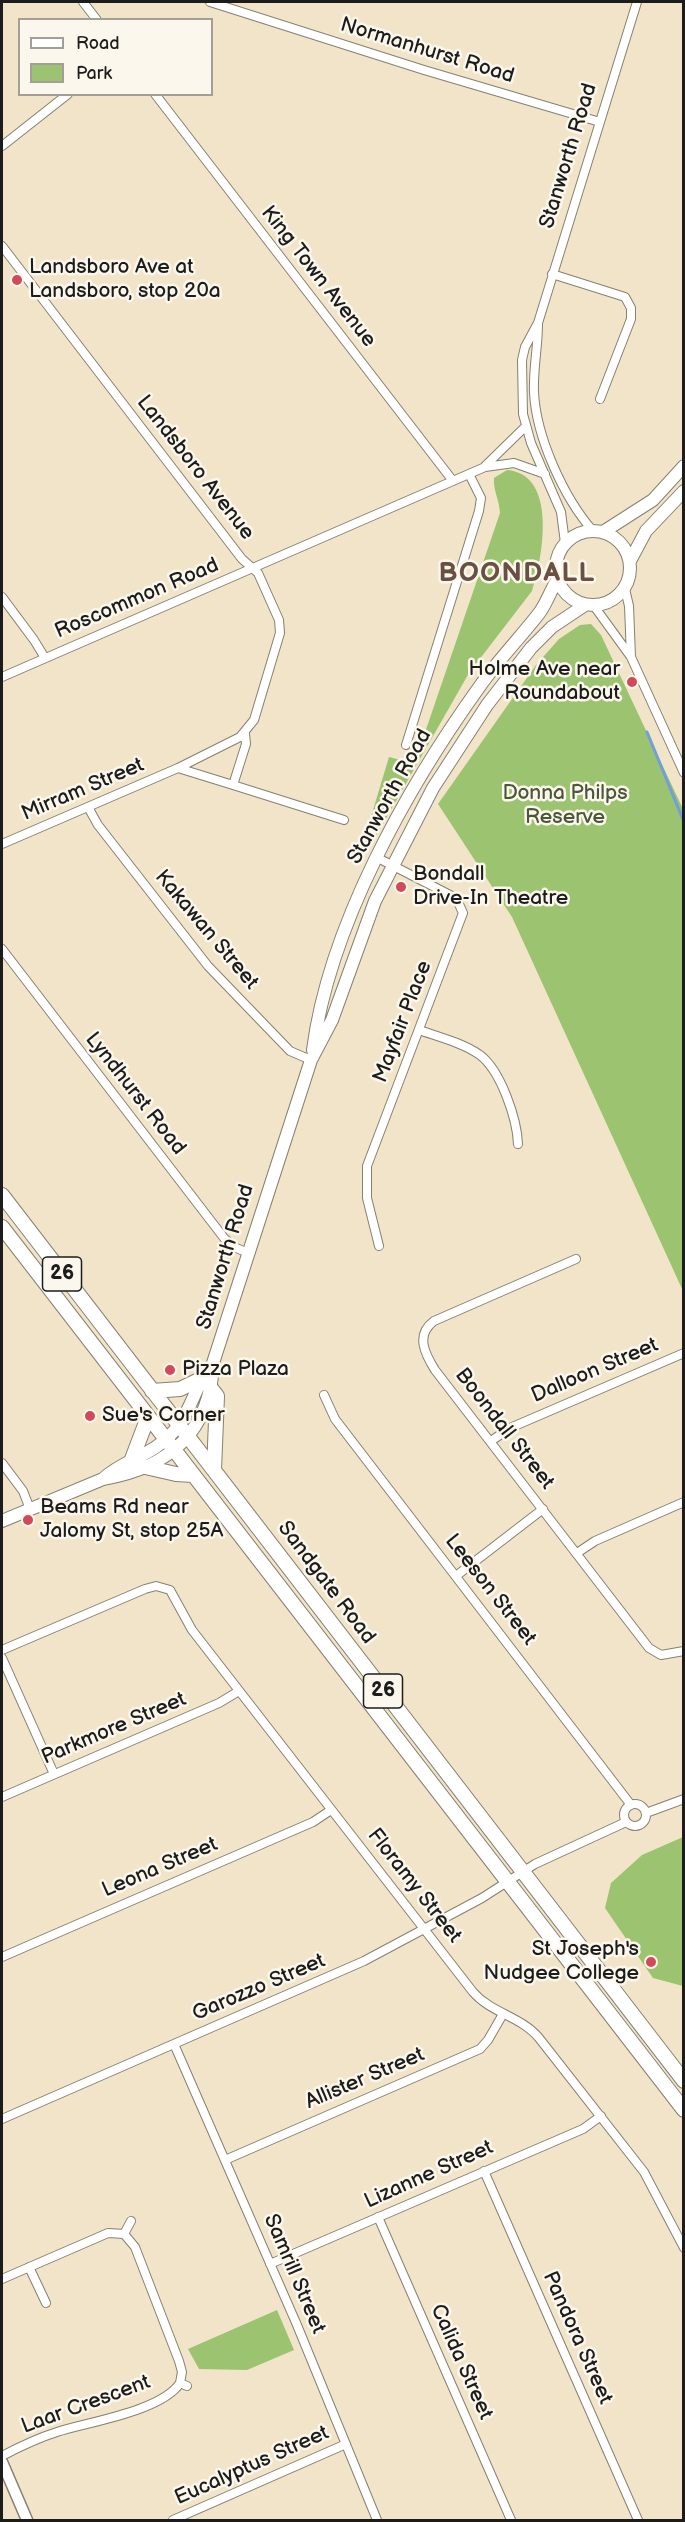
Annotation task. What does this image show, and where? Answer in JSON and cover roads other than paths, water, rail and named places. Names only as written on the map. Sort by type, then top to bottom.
[{"type":"highway","name":"Sandgate Road","points":[[2,1196],[684,2081]]},
{"type":"highway","name":"Sandgate Road","points":[[2,1227],[684,2110]]},
{"type":"highway","points":[[152,1391],[180,1389],[206,1383],[217,1396],[214,1470]]},
{"type":"highway","points":[[148,1417],[137,1463],[176,1474],[193,1475]]},
{"type":"main road","points":[[684,466],[653,500],[598,531],[573,536],[565,543],[556,561],[557,580],[563,591],[573,600],[590,605],[606,604],[625,589],[629,580],[630,561],[646,531],[684,491]]},
{"type":"main road","points":[[598,531],[621,542],[630,561]]},
{"type":"main road","name":"Stanworth Road","points":[[311,1060],[317,1014],[340,945],[376,857],[437,749],[481,684],[541,610],[557,580]]},
{"type":"main road","name":"Stanworth Road","points":[[2,1521],[103,1479],[117,1476],[170,1445],[184,1431],[200,1423],[206,1383],[311,1060],[332,1020],[361,938],[392,864],[433,788],[494,696],[541,637],[590,605]]},
{"type":"street","points":[[83,2],[95,18]]},
{"type":"street","name":"Normanhurst Road","points":[[210,2],[424,70],[600,122]]},
{"type":"street","name":"Stanworth Road","points":[[598,531],[569,497],[542,432],[534,391],[538,323],[638,2]]},
{"type":"street","points":[[2,146],[65,96]]},
{"type":"street","name":"King Town Avenue","points":[[157,96],[453,481]]},
{"type":"street","name":"Landsboro Avenue","points":[[2,246],[252,569],[258,573],[275,610],[280,633],[254,720],[245,734]]},
{"type":"street","points":[[552,274],[625,297],[631,308],[631,320],[600,399]]},
{"type":"street","name":"Stanworth Road","points":[[538,323],[525,346],[522,360],[521,385],[526,426],[561,512],[565,543]]},
{"type":"street","name":"Roscommon Road","points":[[484,467],[526,426]]},
{"type":"street","name":"Roscommon Road","points":[[2,677],[484,467],[514,463],[545,474]]},
{"type":"street","name":"Stanworth Road","points":[[406,745],[479,511],[481,498],[469,474]]},
{"type":"street","points":[[625,589],[632,657]]},
{"type":"street","points":[[2,597],[45,658]]},
{"type":"street","points":[[590,605],[632,657],[684,773]]},
{"type":"street","points":[[233,785],[246,744],[245,734]]},
{"type":"street","name":"Mirram Street","points":[[2,844],[178,768],[228,745],[245,734]]},
{"type":"street","points":[[178,768],[344,820]]},
{"type":"street","name":"Kakawan Street","points":[[88,807],[98,825],[208,966],[290,1051],[311,1060]]},
{"type":"street","name":"Mayfair Place","points":[[376,857],[450,895],[462,909],[459,926],[368,1166],[367,1198],[379,1246]]},
{"type":"street","name":"Lyndhurst Road","points":[[2,949],[224,1238],[234,1247],[248,1253]]},
{"type":"street","points":[[419,1030],[470,1050],[486,1060],[516,1120],[518,1144]]},
{"type":"street","name":"Boondall Street","points":[[576,1259],[434,1321],[424,1333],[424,1347],[429,1360],[649,1648],[661,1655],[684,1651]]},
{"type":"street","name":"Dalloon Street","points":[[491,1442],[510,1428],[684,1353]]},
{"type":"street","name":"Leeson Street","points":[[324,1395],[335,1419],[631,1805]]},
{"type":"street","points":[[2,1463],[20,1486],[30,1509]]},
{"type":"street","points":[[577,1553],[595,1541],[684,1502]]},
{"type":"street","points":[[456,1576],[543,1509]]},
{"type":"street","name":"Floramy Street","points":[[2,1650],[145,1589],[156,1586],[170,1590],[192,1630],[478,1997],[536,2033],[601,2116],[644,2172],[684,2248]]},
{"type":"street","points":[[2,1658],[54,1774]]},
{"type":"street","name":"Parkmore Street","points":[[2,1797],[219,1703],[239,1691]]},
{"type":"street","points":[[646,1813],[684,1799]]},
{"type":"street","points":[[631,1805],[640,1805],[646,1813],[645,1820],[640,1825],[632,1826],[626,1822],[625,1812],[631,1805]]},
{"type":"street","name":"Leona Street","points":[[2,1957],[313,1822],[331,1810]]},
{"type":"street","name":"Garozzo Street","points":[[2,2119],[364,1961],[425,1929],[521,1872],[626,1822]]},
{"type":"street","name":"Allister Street","points":[[225,2160],[480,2049],[503,2014]]},
{"type":"street","name":"Samrill Street","points":[[174,2044],[270,2264],[377,2520]]},
{"type":"street","name":"Lizanne Street","points":[[270,2264],[583,2129],[601,2116]]},
{"type":"street","name":"Pandora Street","points":[[484,2171],[638,2520]]},
{"type":"street","name":"Calida Street","points":[[378,2217],[511,2520]]},
{"type":"street","points":[[2,2279],[108,2233],[124,2234],[131,2221]]},
{"type":"street","name":"Laar Crescent","points":[[2,2456],[47,2435],[123,2414],[169,2394],[183,2385],[179,2361],[135,2247],[124,2234]]},
{"type":"street","points":[[30,2267],[46,2303]]},
{"type":"street","name":"Eucalyptus Street","points":[[173,2520],[346,2444]]},
{"type":"street","points":[[2,2462],[27,2520]]},
{"type":"waterway","points":[[647,732],[684,822]]},
{"type":"place","name":"Landsboro Ave at Landsboro, stop 20a","points":[[17,280]]},
{"type":"place","name":"Holme Ave near Roundabout","points":[[632,682]]},
{"type":"place","name":"Bondall Drive-In Theatre","points":[[401,887]]},
{"type":"place","name":"Pizza Plaza","points":[[170,1370]]},
{"type":"place","name":"Sue's Corner","points":[[90,1416]]},
{"type":"place","name":"Beams Rd near Jalomy St, stop 25A","points":[[28,1520]]},
{"type":"place","name":"St Joseph's Nudgee College","points":[[651,1962]]},
{"type":"district","name":"BOONDALL","points":[[517,574]]},
{"type":"park label","name":"Donna Philps Reserve","points":[[565,806]]}]
